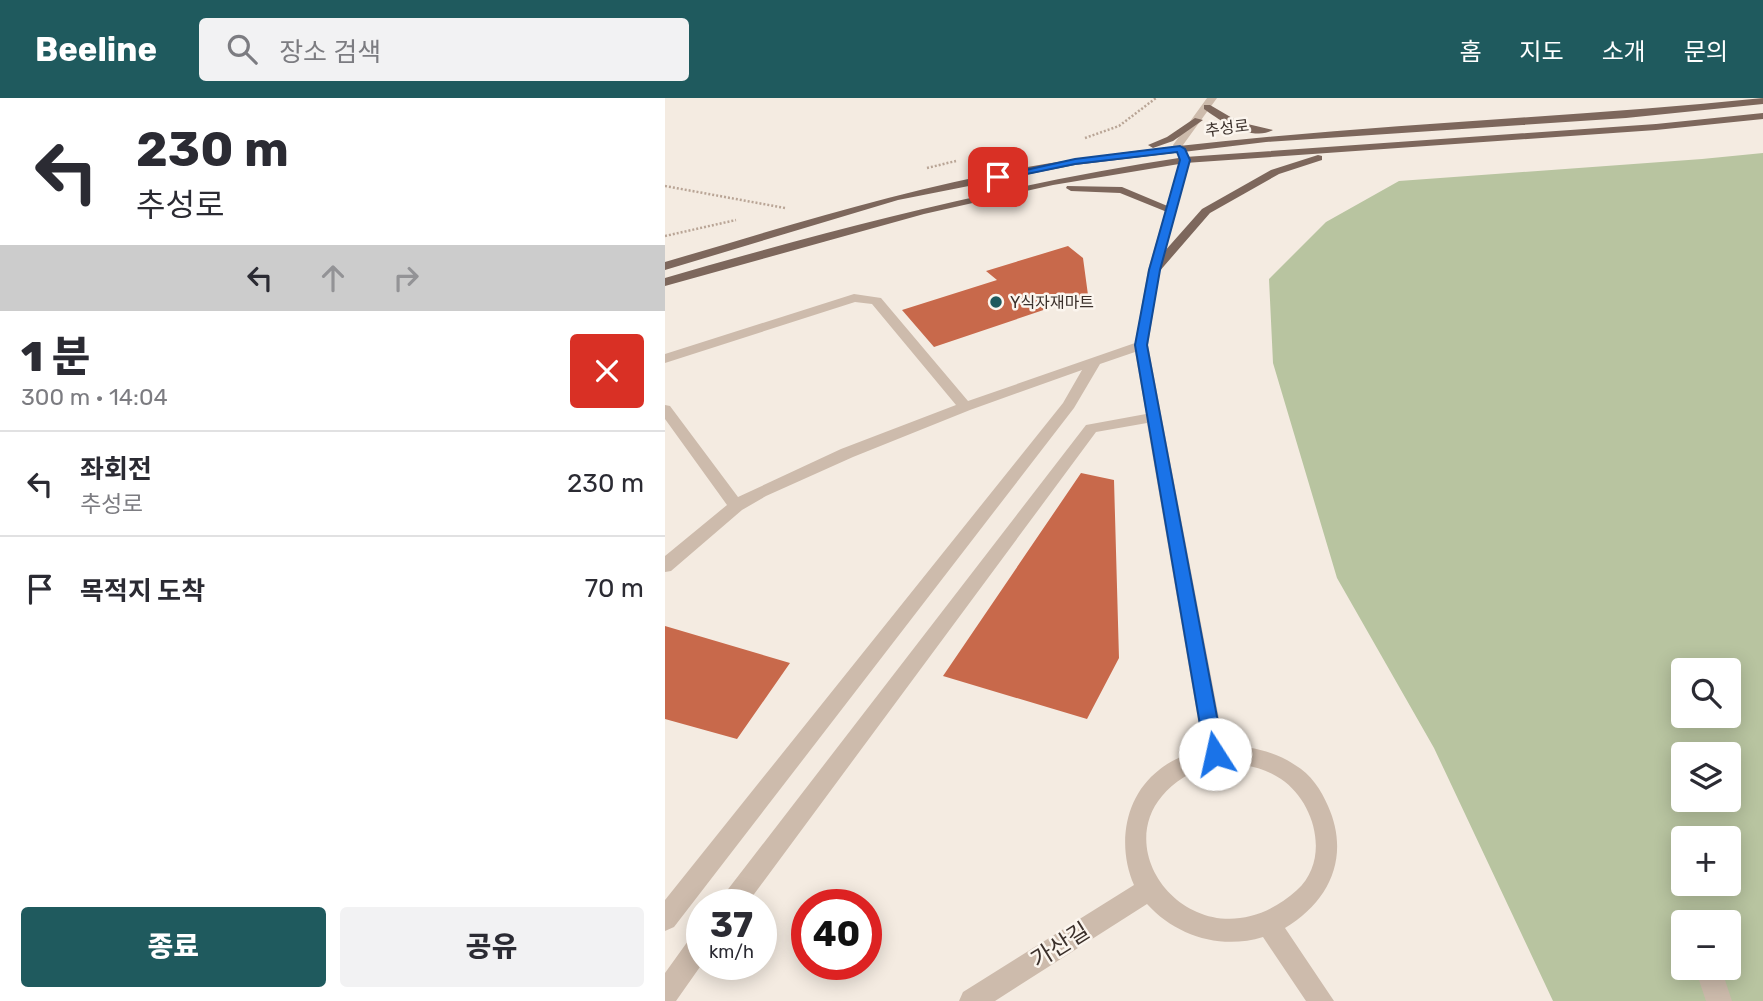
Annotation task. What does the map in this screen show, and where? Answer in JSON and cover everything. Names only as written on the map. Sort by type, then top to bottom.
[{"type":"main road","name":"추성로","points":[[665,282],[926,210],[1136,167],[1183,154],[1266,139],[1626,115],[1763,101]]},
{"type":"main road","points":[[1209,102],[1226,122],[1251,131],[1355,133]]},
{"type":"main road","name":"추성로","points":[[665,266],[896,197],[1115,156],[1382,145],[1655,127],[1763,116]]},
{"type":"main road","points":[[1115,156],[1170,139],[1198,120]]},
{"type":"main road","points":[[1154,270],[1206,211],[1242,188],[1306,160],[1382,145]]},
{"type":"main road","points":[[1019,191],[1087,187],[1122,190],[1171,210]]},
{"type":"street","points":[[1209,102],[1178,145],[1183,154],[1154,270],[1141,345],[1215,754]]},
{"type":"street","points":[[665,359],[854,298],[876,301],[965,407]]},
{"type":"street","points":[[665,566],[736,506],[847,453],[965,407],[1141,345]]},
{"type":"street","points":[[665,919],[1069,405],[1095,361]]},
{"type":"street","points":[[665,409],[736,506]]},
{"type":"street","points":[[743,889],[1091,428],[1154,417]]},
{"type":"street","points":[[1215,754],[1245,755],[1274,763],[1298,779],[1316,801],[1327,828],[1327,857],[1317,885],[1297,909],[1269,925],[1236,932],[1202,928],[1171,912],[1149,889],[1136,860],[1135,831],[1144,803],[1170,774],[1186,763],[1215,754]]},
{"type":"street","name":"가산길","points":[[972,1001],[1149,889]]},
{"type":"street","points":[[1269,925],[1321,1001]]},
{"type":"street","points":[[665,995],[686,965]]},
{"type":"street","points":[[1712,980],[1719,1001]]},
{"type":"path","points":[[1074,140],[1119,126],[1156,98]]},
{"type":"path","points":[[927,168],[967,159]]},
{"type":"path","points":[[665,186],[788,209],[776,212]]},
{"type":"path","points":[[665,236],[739,220]]},
{"type":"green space","points":[[1763,153],[1763,1001],[1553,1001],[1434,748],[1337,578],[1273,363],[1269,279],[1326,222],[1399,181]]},
{"type":"building","name":"Y식자재마트","points":[[1068,246],[1083,258],[1088,295],[934,347],[902,310],[997,280],[986,271]]},
{"type":"building","points":[[1081,473],[1114,480],[1119,658],[1087,719],[943,676]]},
{"type":"building","points":[[665,626],[790,663],[737,739],[665,719]]},
{"type":"place","name":"Y식자재마트","points":[[996,302]]},
{"type":"route","points":[[998,177],[1075,162],[1180,149],[1185,160],[1154,270],[1141,345],[1215,754]]}]
